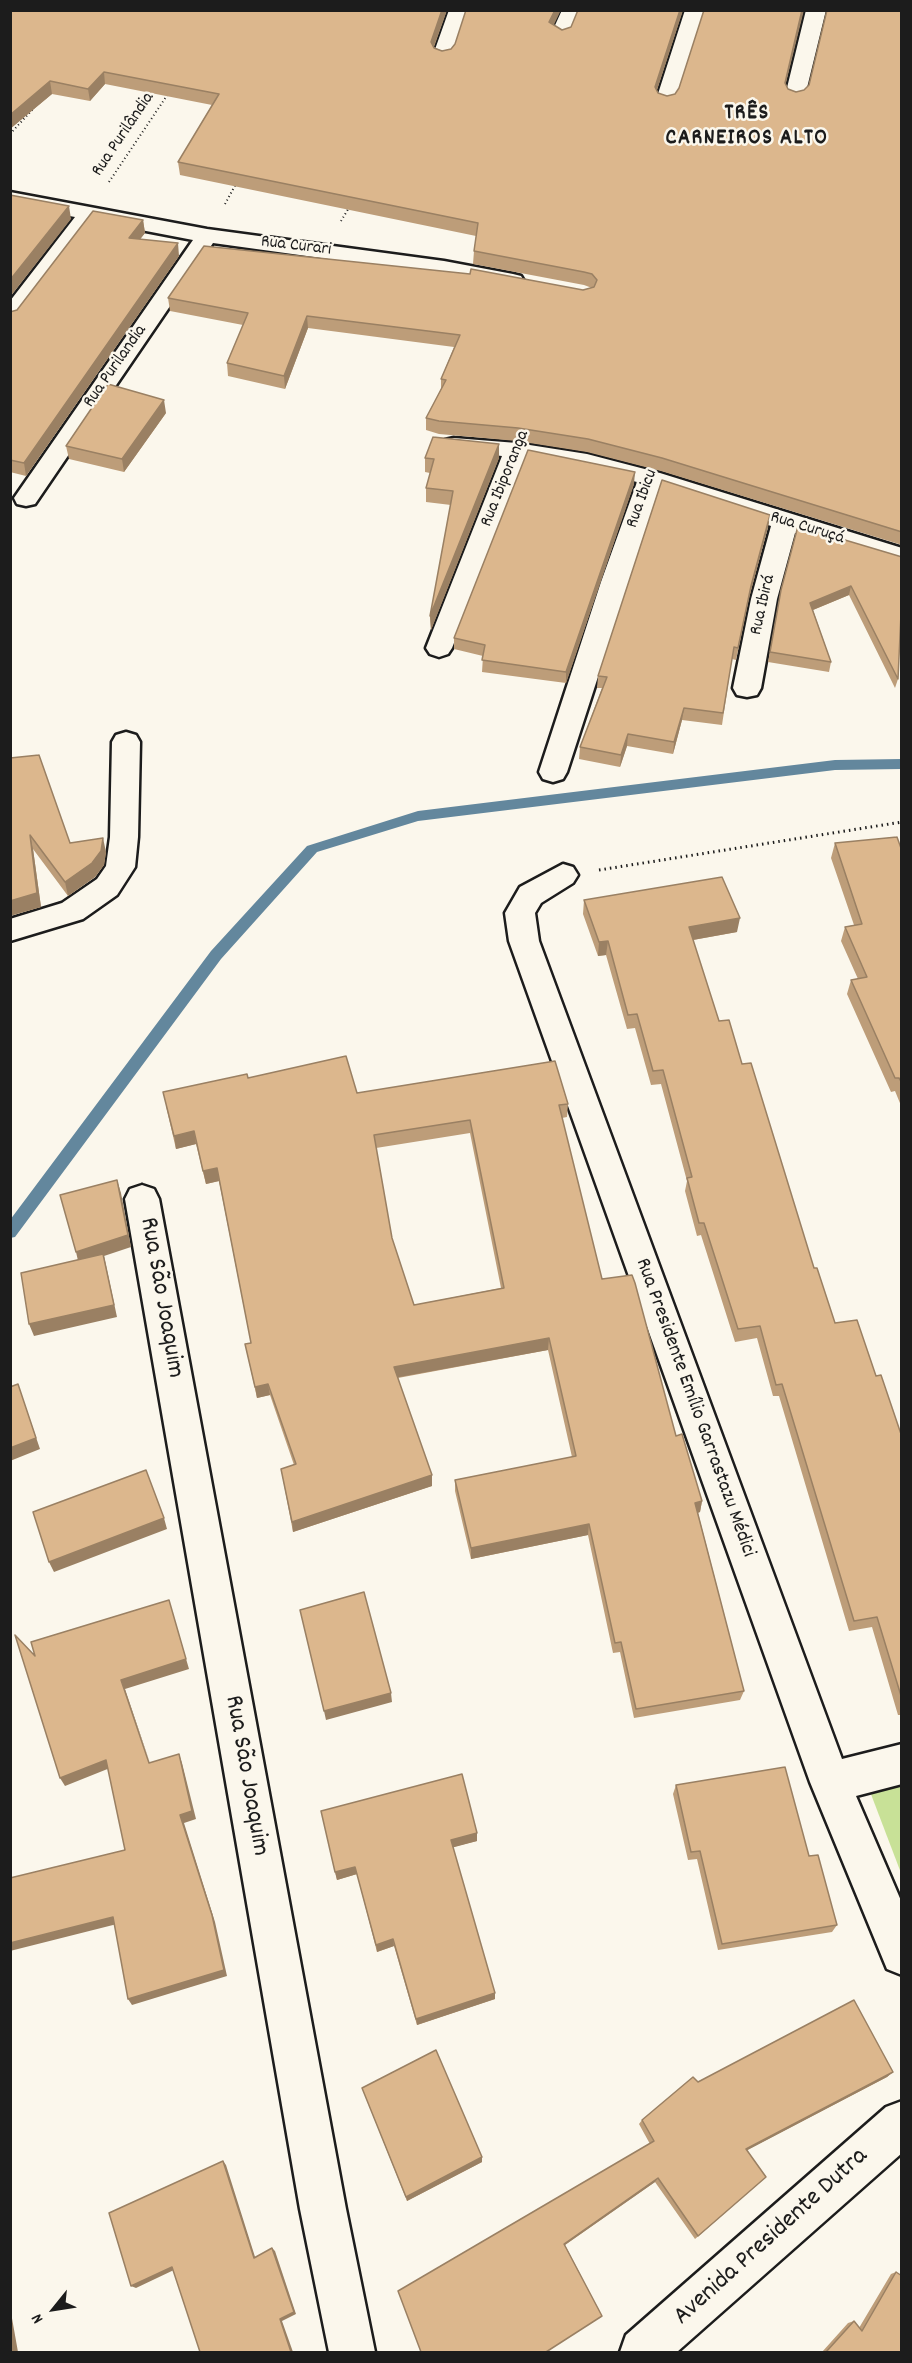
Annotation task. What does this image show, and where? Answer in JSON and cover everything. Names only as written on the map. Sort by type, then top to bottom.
[{"type":"street","points":[[443,55],[459,10]]},
{"type":"street","points":[[561,34],[572,10]]},
{"type":"street","points":[[666,100],[694,10]]},
{"type":"street","points":[[795,96],[816,10]]},
{"type":"street","name":"Rua Curari","points":[[10,198],[207,236],[444,268],[536,285]]},
{"type":"street","points":[[10,317],[88,214]]},
{"type":"street","name":"Rua Purilandia","points":[[26,498],[207,236]]},
{"type":"street","name":"Rua Curuçá","points":[[432,443],[516,450],[587,462],[651,478],[902,557]]},
{"type":"street","name":"Rua Ibiporanga","points":[[439,648],[516,450]]},
{"type":"street","name":"Rua Ibicu","points":[[553,772],[614,582],[651,478]]},
{"type":"street","name":"Rua Ibirá","points":[[747,688],[764,599],[785,522]]},
{"type":"street","points":[[10,930],[72,911],[107,887],[120,867],[124,837],[126,742]]},
{"type":"street","name":"Rua Presidente Emílio Garrastazu Médici","points":[[563,875],[530,895],[520,913],[524,941],[830,1782],[902,1954]]},
{"type":"street","name":"Rua São Joaquim","points":[[142,1199],[323,2209],[352,2352]]},
{"type":"street","points":[[830,1782],[902,1764]]},
{"type":"street","name":"Avenida Presidente Dutra","points":[[643,2352],[902,2123]]},
{"type":"path","name":"Rua Purilândia","points":[[88,214],[171,88]]},
{"type":"path","points":[[10,134],[34,108]]},
{"type":"path","points":[[207,236],[240,176]]},
{"type":"path","points":[[323,250],[353,201]]},
{"type":"path","points":[[563,875],[902,822]]},
{"type":"green space","points":[[901,1782],[901,1873],[869,1789]]},
{"type":"building","points":[[12,10],[442,10],[431,42],[434,48],[442,51],[451,49],[455,44],[466,10],[555,10],[549,22],[562,30],[571,27],[578,10],[680,10],[655,87],[658,93],[667,96],[675,94],[679,88],[704,10],[802,10],[785,83],[788,89],[796,92],[804,90],[809,85],[827,10],[902,10],[902,532],[662,458],[588,439],[518,428],[426,418],[446,380],[441,379],[460,335],[307,316],[284,376],[227,363],[248,313],[168,298],[204,246],[470,274],[471,269],[583,290],[594,287],[597,280],[592,274],[584,272],[474,251],[478,223],[178,162],[219,94],[104,72],[88,89],[50,81],[10,115],[10,12]]},
{"type":"building","points":[[10,195],[69,206],[10,280]]},
{"type":"building","points":[[93,211],[143,220],[129,238],[178,243],[24,463],[10,460],[10,312],[17,310]]},
{"type":"building","points":[[108,384],[164,400],[122,459],[66,446]]},
{"type":"building","points":[[433,437],[499,444],[430,616],[453,491],[426,488],[434,459],[425,458]]},
{"type":"building","points":[[528,450],[635,472],[566,672],[482,660],[485,645],[454,638]]},
{"type":"building","points":[[662,480],[770,515],[751,586],[738,648],[734,647],[723,713],[684,708],[674,742],[628,734],[621,755],[580,747],[607,677],[598,676]]},
{"type":"building","points":[[798,526],[902,557],[898,679],[851,586],[810,603],[831,662],[770,652],[781,590]]},
{"type":"building","points":[[39,755],[70,843],[103,838],[101,851],[92,863],[65,882],[30,835],[37,893],[10,901],[10,758]]},
{"type":"building","points":[[897,837],[902,851],[902,1083],[899,1078],[895,1078],[851,980],[867,977],[845,927],[862,924],[835,843]]},
{"type":"building","points":[[722,877],[740,918],[689,927],[719,1021],[729,1020],[742,1064],[751,1063],[814,1268],[817,1268],[835,1323],[857,1320],[876,1376],[881,1375],[902,1437],[902,1699],[877,1617],[854,1621],[782,1384],[776,1385],[760,1326],[738,1329],[704,1223],[699,1223],[687,1178],[692,1177],[663,1070],[653,1071],[637,1014],[628,1015],[608,941],[599,942],[584,900]]},
{"type":"building","points":[[346,1056],[357,1093],[555,1061],[568,1104],[559,1105],[602,1279],[632,1275],[635,1283],[676,1436],[682,1434],[702,1501],[695,1503],[744,1691],[636,1709],[621,1642],[615,1643],[589,1524],[471,1548],[455,1480],[576,1456],[549,1338],[394,1367],[432,1475],[292,1522],[281,1469],[296,1464],[268,1384],[255,1387],[245,1344],[251,1343],[217,1168],[203,1171],[194,1131],[174,1136],[163,1092],[247,1074],[248,1078]],"holes":[[[470,1120],[504,1288],[414,1305],[392,1238],[374,1135]]]},
{"type":"building","points":[[117,1180],[128,1235],[76,1252],[60,1195]]},
{"type":"building","points":[[103,1254],[114,1305],[29,1324],[21,1273]]},
{"type":"building","points":[[18,1384],[36,1438],[10,1448],[10,1387]]},
{"type":"building","points":[[146,1470],[164,1518],[49,1562],[33,1512]]},
{"type":"building","points":[[364,1592],[391,1693],[324,1711],[300,1610]]},
{"type":"building","points":[[169,1600],[186,1659],[121,1680],[149,1763],[179,1754],[192,1811],[180,1815],[212,1915],[224,1970],[128,1999],[113,1917],[10,1943],[10,1878],[125,1850],[106,1760],[60,1778],[15,1635],[35,1656],[31,1642]]},
{"type":"building","points":[[785,1767],[809,1856],[818,1855],[837,1925],[722,1944],[700,1851],[691,1852],[676,1785]]},
{"type":"building","points":[[462,1774],[477,1833],[451,1840],[495,1993],[416,2019],[393,1939],[376,1945],[355,1867],[335,1872],[321,1811]]},
{"type":"building","points":[[854,2000],[893,2072],[746,2149],[766,2177],[698,2236],[658,2178],[564,2244],[602,2316],[546,2352],[421,2352],[398,2291],[654,2141],[642,2120],[693,2077],[698,2082]]},
{"type":"building","points":[[436,2050],[482,2157],[406,2197],[362,2088]]},
{"type":"building","points":[[223,2161],[254,2258],[272,2248],[294,2312],[280,2319],[291,2352],[200,2352],[172,2267],[131,2286],[109,2213]]},
{"type":"building","points":[[896,2272],[902,2276],[902,2352],[826,2352],[854,2321],[862,2331]]},
{"type":"waterway","points":[[10,1232],[216,955],[312,849],[418,816],[835,765],[902,764]]},
{"type":"district","name":"TRÊS CARNEIROS ALTO","points":[[747,128]]}]
